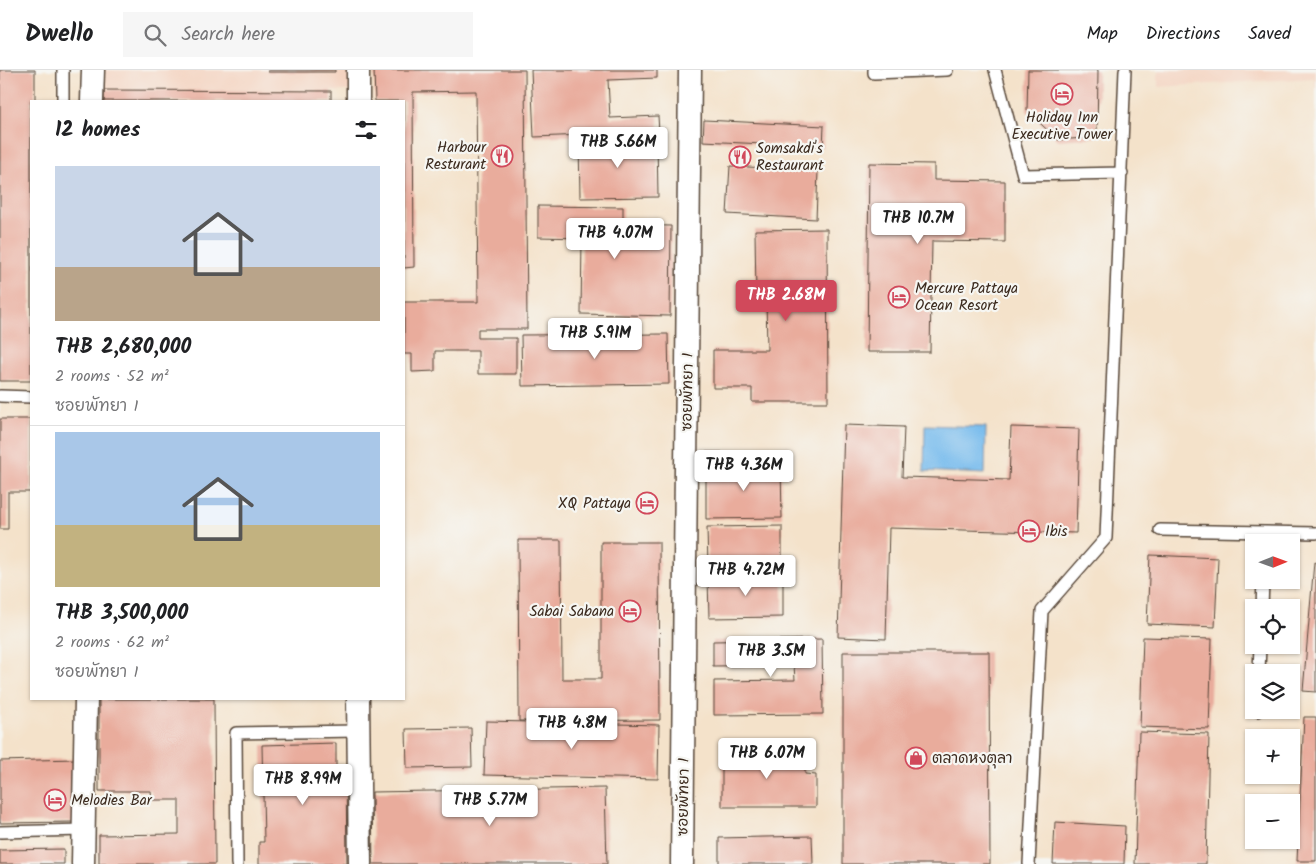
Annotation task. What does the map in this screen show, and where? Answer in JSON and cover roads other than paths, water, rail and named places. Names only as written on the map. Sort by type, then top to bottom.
[{"type":"street","points":[[92,100],[93,70]]},
{"type":"street","points":[[358,70],[358,100]]},
{"type":"street","name":"ซอยพัทยา 1","points":[[682,864],[690,70]]},
{"type":"street","points":[[83,864],[86,700]]},
{"type":"street","points":[[358,700],[360,864]]},
{"type":"lane","points":[[63,70],[63,100]]},
{"type":"lane","points":[[874,70],[874,73],[947,70]]},
{"type":"lane","points":[[995,70],[1023,175],[1122,173]]},
{"type":"lane","points":[[1028,864],[1042,611],[1106,538],[1125,70]]},
{"type":"lane","points":[[0,396],[30,397]]},
{"type":"lane","points":[[1160,530],[1245,536]]},
{"type":"lane","points":[[1300,534],[1316,533]]},
{"type":"lane","points":[[237,864],[236,733],[358,731]]},
{"type":"lane","points":[[0,832],[84,830]]},
{"type":"water","points":[[925,425],[986,427],[985,474],[924,471]]},
{"type":"place","name":"Holiday Inn Executive Tower","points":[[1062,94]]},
{"type":"place","name":"Harbour Resturant","points":[[502,156]]},
{"type":"place","name":"Somsakdi's Restaurant","points":[[740,157]]},
{"type":"place","name":"Mercure Pattaya Ocean Resort","points":[[899,297]]},
{"type":"place","name":"XQ Pattaya","points":[[647,503]]},
{"type":"place","name":"Ibis","points":[[1029,531]]},
{"type":"place","name":"Sabai Sabana","points":[[630,611]]},
{"type":"place","name":"ตลาดหงตุลา","points":[[916,758]]},
{"type":"place","name":"Melodies Bar","points":[[55,800]]}]
